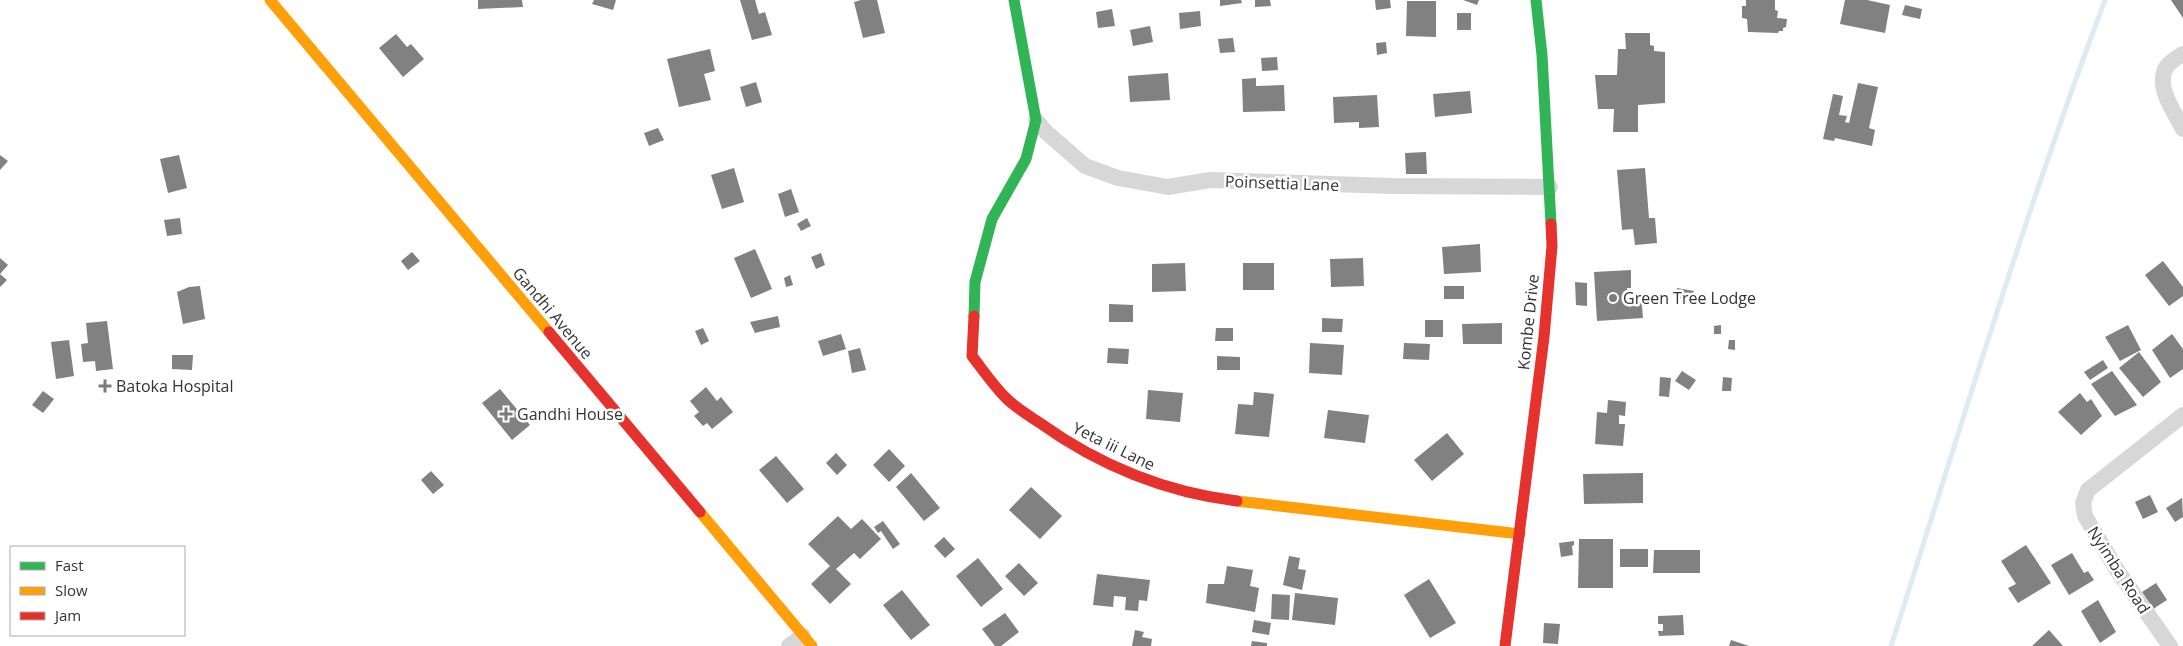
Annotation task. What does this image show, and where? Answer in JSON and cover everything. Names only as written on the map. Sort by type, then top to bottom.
[{"type":"street","name":"Gandhi Avenue","points":[[270,0],[807,641]]},
{"type":"street","points":[[1014,0],[1036,120]]},
{"type":"street","name":"Kombe Drive","points":[[1505,646],[1544,337],[1551,255],[1550,187],[1542,55],[1536,0]]},
{"type":"street","points":[[2183,54],[2168,64],[2163,76],[2164,92],[2183,129]]},
{"type":"street","name":"Poinsettia Lane","points":[[1036,120],[1046,132],[1085,166],[1118,178],[1168,187],[1210,180],[1382,186],[1550,187]]},
{"type":"street","name":"Yeta iii Lane","points":[[1036,120],[1026,159],[992,219],[975,282],[972,356],[1003,396],[1060,438],[1098,460],[1134,477],[1177,492],[1205,497],[1520,534]]},
{"type":"street","name":"Nyimba Road","points":[[2172,646],[2108,554],[2085,516],[2083,503],[2088,490],[2183,415]]},
{"type":"street","points":[[2172,646],[2183,639]]},
{"type":"street","points":[[790,646],[807,641]]},
{"type":"building","points":[[478,0],[522,0],[523,7],[478,9]]},
{"type":"building","points":[[594,0],[616,0],[613,10],[592,4]]},
{"type":"building","points":[[740,0],[755,0],[759,14],[765,12],[772,35],[752,40]]},
{"type":"building","points":[[877,0],[885,33],[863,38],[854,2]]},
{"type":"building","points":[[1220,0],[1241,0],[1242,3],[1220,6]]},
{"type":"building","points":[[1255,0],[1270,0],[1271,6],[1255,7]]},
{"type":"building","points":[[1375,0],[1390,0],[1391,8],[1376,10]]},
{"type":"building","points":[[1463,0],[1479,0],[1477,5]]},
{"type":"building","points":[[1746,0],[1775,0],[1775,10],[1778,11],[1777,18],[1787,19],[1786,27],[1783,28],[1783,31],[1778,33],[1748,32],[1747,19],[1742,18],[1742,6],[1746,6]]},
{"type":"building","points":[[1845,0],[1867,0],[1890,5],[1885,33],[1840,24]]},
{"type":"building","points":[[2171,0],[2183,0],[2183,18]]},
{"type":"building","points":[[1407,1],[1436,1],[1436,37],[1406,36]]},
{"type":"building","points":[[1905,5],[1922,9],[1920,19],[1902,15]]},
{"type":"building","points":[[1112,9],[1115,26],[1098,28],[1096,12]]},
{"type":"building","points":[[1200,11],[1201,26],[1180,29],[1179,13]]},
{"type":"building","points":[[1457,13],[1471,13],[1471,30],[1457,30]]},
{"type":"building","points":[[1150,26],[1153,42],[1133,46],[1130,30]]},
{"type":"building","points":[[1625,33],[1650,33],[1650,45],[1654,46],[1654,51],[1665,52],[1665,103],[1638,105],[1638,132],[1613,132],[1614,109],[1598,109],[1595,75],[1617,75],[1618,49],[1626,49]]},
{"type":"building","points":[[396,34],[407,47],[411,44],[424,59],[403,77],[379,48]]},
{"type":"building","points":[[1233,38],[1235,52],[1220,53],[1218,39]]},
{"type":"building","points":[[1386,42],[1387,53],[1377,55],[1376,43]]},
{"type":"building","points":[[710,49],[715,71],[704,74],[711,100],[679,107],[667,59]]},
{"type":"building","points":[[1277,57],[1278,70],[1262,71],[1261,58]]},
{"type":"building","points":[[1168,73],[1170,100],[1130,102],[1128,76]]},
{"type":"building","points":[[1256,78],[1256,86],[1284,85],[1285,111],[1243,112],[1242,79]]},
{"type":"building","points":[[756,82],[762,102],[746,107],[740,87]]},
{"type":"building","points":[[1858,83],[1878,87],[1869,128],[1875,130],[1872,146],[1835,138],[1834,141],[1823,139],[1833,94],[1843,96],[1839,115],[1847,116],[1845,122],[1849,123]]},
{"type":"building","points":[[1470,91],[1472,113],[1435,117],[1433,94]]},
{"type":"building","points":[[1377,95],[1379,127],[1359,128],[1359,122],[1334,123],[1333,97]]},
{"type":"building","points":[[658,128],[664,140],[649,146],[644,133]]},
{"type":"building","points":[[1426,152],[1427,174],[1406,174],[1405,153]]},
{"type":"building","points":[[0,155],[8,161],[0,170]]},
{"type":"building","points":[[179,155],[187,188],[168,193],[160,159]]},
{"type":"building","points":[[734,168],[744,202],[722,209],[711,175]]},
{"type":"building","points":[[1645,168],[1649,218],[1655,218],[1657,243],[1635,245],[1633,229],[1622,230],[1617,170]]},
{"type":"building","points":[[791,189],[799,212],[785,217],[778,194]]},
{"type":"building","points":[[180,218],[182,234],[167,236],[164,220]]},
{"type":"building","points":[[807,218],[811,226],[801,231],[797,224]]},
{"type":"building","points":[[1480,244],[1481,272],[1444,274],[1442,247]]},
{"type":"building","points":[[755,249],[772,289],[751,298],[734,258]]},
{"type":"building","points":[[412,252],[420,261],[408,270],[401,261]]},
{"type":"building","points":[[821,253],[825,265],[816,269],[811,257]]},
{"type":"building","points":[[0,258],[8,265],[0,274]]},
{"type":"building","points":[[1363,258],[1364,286],[1331,287],[1330,259]]},
{"type":"building","points":[[2163,261],[2183,287],[2183,296],[2169,306],[2145,275]]},
{"type":"building","points":[[1185,263],[1186,291],[1152,292],[1152,264]]},
{"type":"building","points":[[1243,263],[1274,263],[1274,290],[1243,290]]},
{"type":"building","points":[[1631,270],[1631,288],[1627,288],[1628,295],[1641,294],[1643,318],[1597,321],[1594,272]]},
{"type":"building","points":[[0,274],[7,280],[0,287]]},
{"type":"building","points":[[790,275],[793,285],[786,287],[784,278]]},
{"type":"building","points":[[1575,282],[1587,283],[1587,306],[1576,305]]},
{"type":"building","points":[[200,286],[205,319],[183,324],[177,292],[189,287]]},
{"type":"building","points":[[1444,286],[1464,286],[1464,299],[1444,299]]},
{"type":"building","points":[[1677,288],[1694,291],[1692,301],[1675,297]]},
{"type":"building","points":[[1109,304],[1133,305],[1133,322],[1109,322]]},
{"type":"building","points":[[778,316],[780,327],[755,333],[750,322]]},
{"type":"building","points":[[1322,318],[1343,319],[1342,332],[1322,332]]},
{"type":"building","points":[[1425,320],[1443,320],[1443,337],[1425,337]]},
{"type":"building","points":[[107,321],[113,369],[96,371],[95,361],[83,362],[81,344],[88,343],[86,323]]},
{"type":"building","points":[[1502,323],[1502,344],[1463,344],[1462,324]]},
{"type":"building","points":[[1721,325],[1721,334],[1714,334],[1714,326]]},
{"type":"building","points":[[2128,325],[2141,350],[2120,361],[2105,337]]},
{"type":"building","points":[[703,328],[709,341],[701,345],[695,331]]},
{"type":"building","points":[[1216,328],[1233,328],[1233,341],[1215,341]]},
{"type":"building","points":[[841,334],[846,349],[823,356],[818,341]]},
{"type":"building","points":[[2172,334],[2183,349],[2183,369],[2170,378],[2152,350]]},
{"type":"building","points":[[69,340],[74,376],[56,379],[51,342]]},
{"type":"building","points":[[1729,340],[1735,340],[1735,350],[1728,349]]},
{"type":"building","points":[[1310,343],[1344,345],[1342,375],[1309,373]]},
{"type":"building","points":[[1404,343],[1430,344],[1429,360],[1403,359]]},
{"type":"building","points":[[860,348],[866,370],[852,373],[848,351]]},
{"type":"building","points":[[1108,348],[1129,349],[1128,364],[1107,363]]},
{"type":"building","points":[[2139,352],[2161,382],[2143,397],[2119,368]]},
{"type":"building","points":[[172,355],[193,355],[192,370],[172,369]]},
{"type":"building","points":[[1217,356],[1240,357],[1240,370],[1217,370]]},
{"type":"building","points":[[2103,360],[2108,368],[2090,380],[2084,372]]},
{"type":"building","points":[[1682,371],[1696,380],[1689,390],[1675,381]]},
{"type":"building","points":[[2112,371],[2137,405],[2115,416],[2091,384]]},
{"type":"building","points":[[1660,377],[1671,378],[1669,397],[1659,396]]},
{"type":"building","points":[[1723,377],[1732,378],[1731,391],[1722,391]]},
{"type":"building","points":[[706,387],[717,401],[721,397],[733,412],[712,429],[707,423],[703,426],[694,416],[699,412],[690,401]]},
{"type":"building","name":"Gandhi House","points":[[500,389],[530,425],[512,440],[482,403]]},
{"type":"building","points":[[1148,390],[1183,393],[1180,422],[1146,419]]},
{"type":"building","points":[[43,391],[54,399],[43,413],[32,405]]},
{"type":"building","points":[[1254,392],[1274,394],[1269,437],[1235,434],[1238,404],[1253,405]]},
{"type":"building","points":[[2080,393],[2087,402],[2091,399],[2102,416],[2081,435],[2058,412]]},
{"type":"building","points":[[1608,400],[1626,402],[1625,416],[1619,415],[1619,424],[1625,424],[1623,446],[1595,444],[1597,412],[1607,413]]},
{"type":"building","points":[[1328,410],[1369,415],[1365,443],[1324,438]]},
{"type":"building","points":[[1447,433],[1464,454],[1432,481],[1414,460]]},
{"type":"building","points":[[889,449],[905,466],[889,482],[873,465]]},
{"type":"building","points":[[836,453],[847,465],[837,475],[826,463]]},
{"type":"building","points":[[776,456],[804,489],[787,503],[759,470]]},
{"type":"building","points":[[431,471],[444,485],[433,494],[421,480]]},
{"type":"building","points":[[911,473],[940,508],[924,521],[896,487]]},
{"type":"building","points":[[1643,473],[1643,503],[1584,504],[1583,474]]},
{"type":"building","points":[[1031,487],[1062,516],[1040,539],[1009,510]]},
{"type":"building","points":[[2150,495],[2158,512],[2143,519],[2135,502]]},
{"type":"building","points":[[2182,498],[2183,517],[2175,522],[2166,508]]},
{"type":"building","points":[[838,516],[851,529],[862,519],[881,539],[860,559],[854,553],[836,569],[851,584],[830,604],[811,584],[830,566],[808,544]]},
{"type":"building","points":[[883,521],[900,544],[893,549],[881,531],[878,533],[874,527]]},
{"type":"building","points":[[944,537],[955,549],[945,558],[934,546]]},
{"type":"building","points":[[1579,539],[1613,539],[1613,588],[1578,588]]},
{"type":"building","points":[[1574,541],[1572,546],[1573,555],[1561,557],[1559,543]]},
{"type":"building","points":[[2026,545],[2051,583],[2018,603],[2008,588],[2016,584],[2001,561]]},
{"type":"building","points":[[1620,549],[1648,549],[1648,567],[1620,567]]},
{"type":"building","points":[[1654,550],[1700,550],[1700,573],[1653,573]]},
{"type":"building","points":[[2072,553],[2084,573],[2088,571],[2094,580],[2069,595],[2051,565]]},
{"type":"building","points":[[1289,556],[1300,558],[1298,569],[1306,570],[1302,590],[1283,585]]},
{"type":"building","points":[[978,558],[1003,589],[981,607],[956,576]]},
{"type":"building","points":[[1019,563],[1038,583],[1024,596],[1005,576]]},
{"type":"building","points":[[1227,566],[1253,570],[1250,586],[1259,588],[1255,612],[1206,603],[1208,584],[1224,584]]},
{"type":"building","points":[[1097,574],[1150,580],[1147,601],[1139,600],[1138,611],[1125,610],[1126,597],[1114,596],[1113,607],[1093,605]]},
{"type":"building","points":[[1429,579],[1456,623],[1430,638],[1404,595]]},
{"type":"building","points":[[2156,583],[2167,600],[2153,609],[2142,592]]},
{"type":"building","points":[[902,590],[930,625],[911,640],[883,605]]},
{"type":"building","points":[[1295,593],[1338,598],[1335,625],[1292,620]]},
{"type":"building","points":[[1272,594],[1290,595],[1289,620],[1271,619]]},
{"type":"building","points":[[2098,600],[2116,632],[2100,643],[2081,611]]},
{"type":"building","points":[[1005,613],[1019,632],[1001,646],[995,646],[982,629]]},
{"type":"building","points":[[1683,615],[1684,635],[1659,636],[1658,631],[1663,631],[1663,624],[1658,624],[1658,616]]},
{"type":"building","points":[[1254,620],[1271,623],[1269,635],[1252,632]]},
{"type":"building","points":[[1544,623],[1560,624],[1558,644],[1543,643]]},
{"type":"building","points":[[1135,630],[1144,632],[1142,637],[1152,639],[1151,646],[1132,646]]},
{"type":"building","points":[[2049,630],[2063,646],[2032,646]]},
{"type":"building","points":[[1731,640],[1749,646],[1729,646]]},
{"type":"building","points":[[1252,641],[1267,643],[1267,646],[1251,646]]},
{"type":"waterway","points":[[1891,646],[2020,241],[2105,0]]},
{"type":"traffic: fast","points":[[974,316],[975,282],[992,219],[1026,159],[1036,120],[1014,0]]},
{"type":"traffic: fast","points":[[1536,0],[1542,55],[1551,224]]},
{"type":"traffic: slow","points":[[270,0],[549,332]]},
{"type":"traffic: slow","points":[[1237,501],[1520,534]]},
{"type":"traffic: slow","points":[[700,512],[812,646]]},
{"type":"traffic: jam","points":[[1505,646],[1544,337],[1552,246],[1551,224]]},
{"type":"traffic: jam","points":[[974,316],[972,356],[1001,393],[1022,411],[1086,452],[1134,475],[1184,491],[1237,501]]},
{"type":"traffic: jam","points":[[549,332],[700,512]]},
{"type":"place","name":"Green Tree Lodge","points":[[1613,298]]},
{"type":"place","name":"Batoka Hospital","points":[[105,386]]},
{"type":"place","name":"Gandhi House","points":[[506,414]]}]
